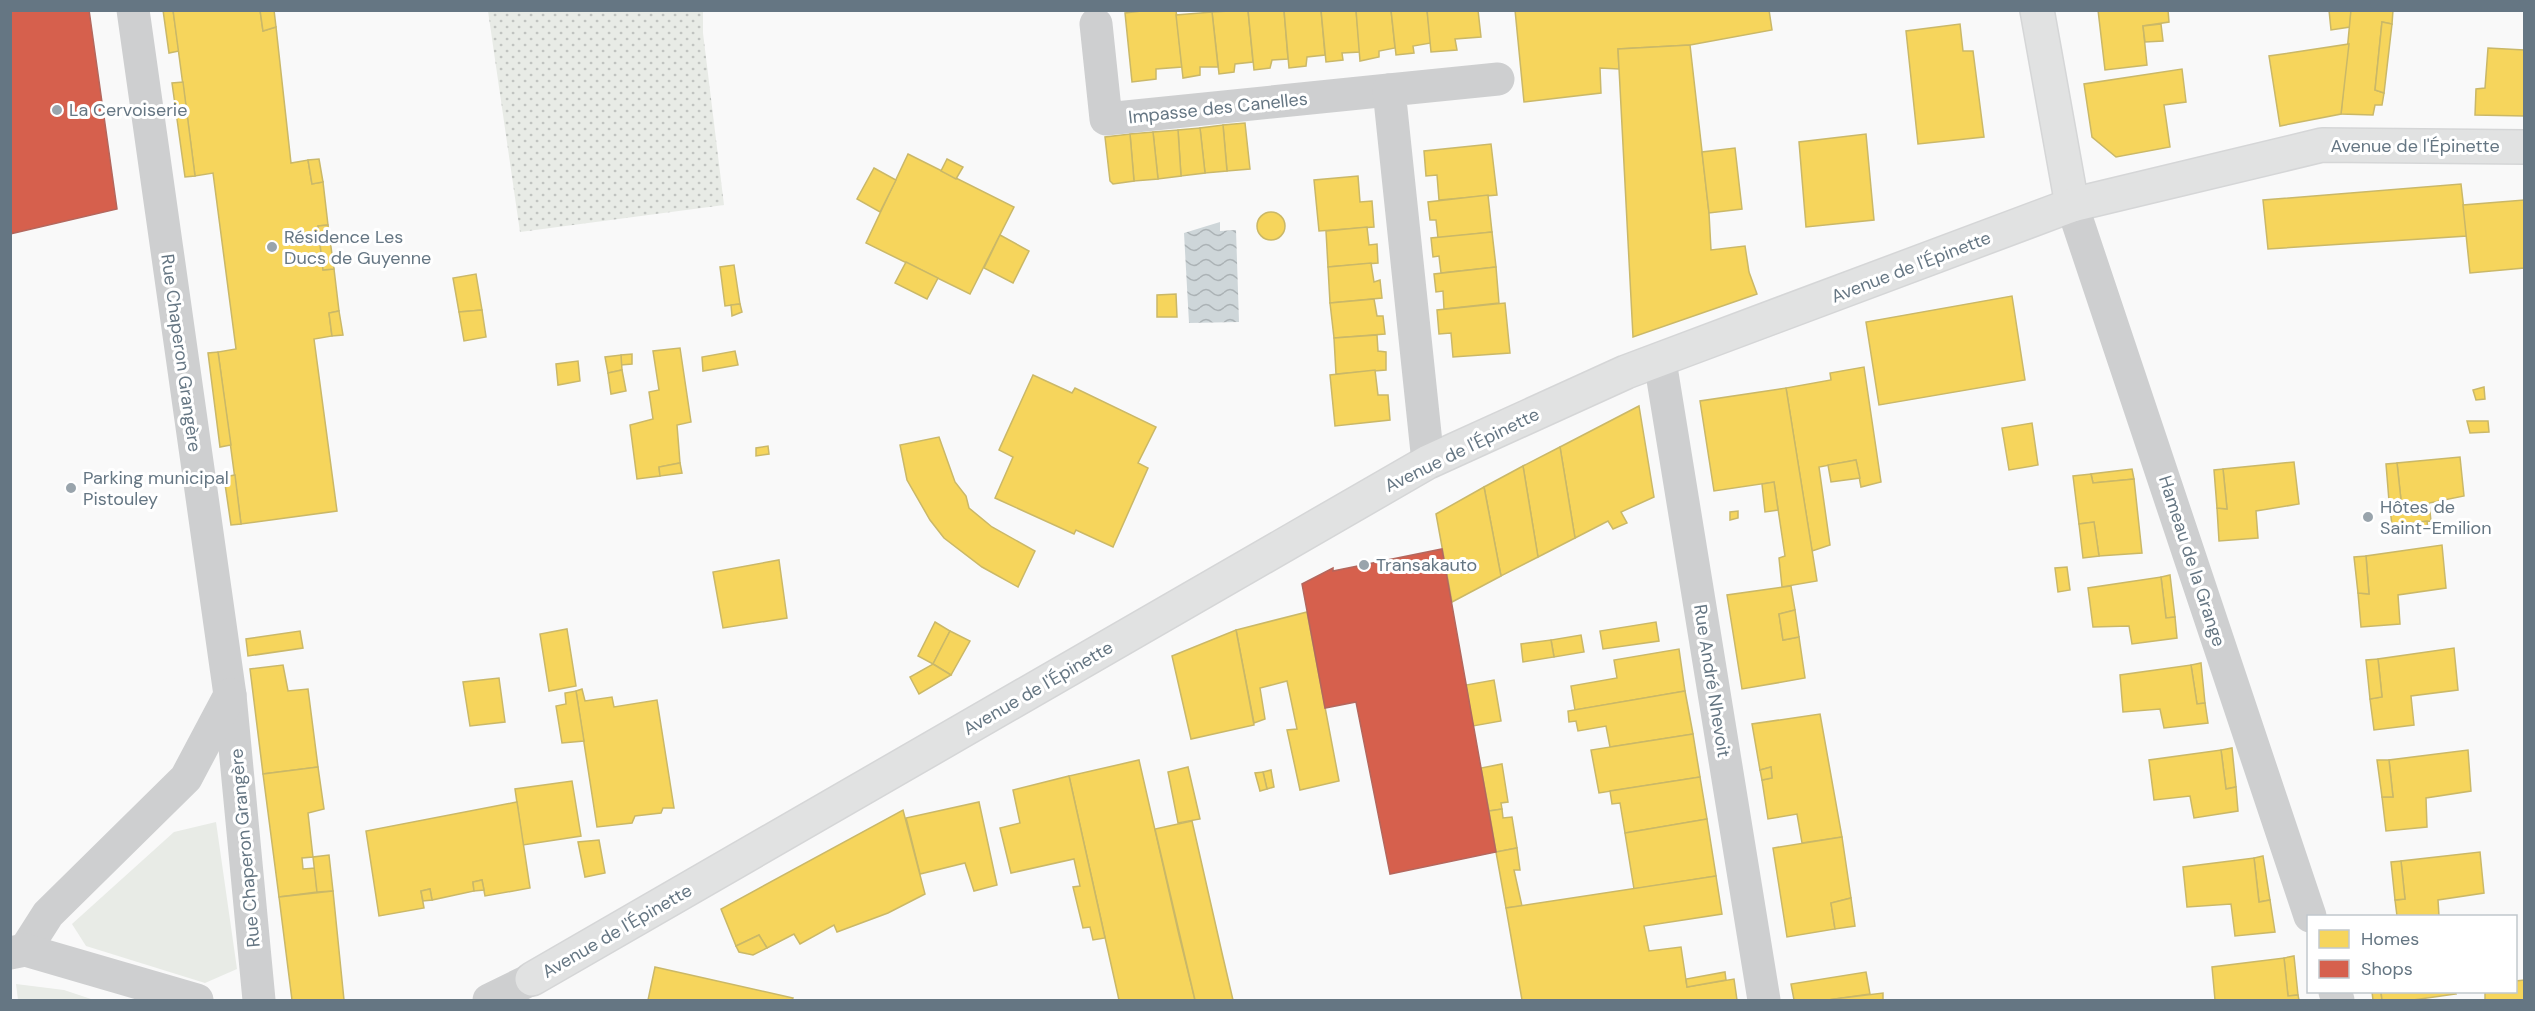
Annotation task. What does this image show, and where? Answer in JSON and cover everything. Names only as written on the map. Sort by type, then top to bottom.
[{"type":"street","name":"Rue Chaperon Grangère","points":[[133,10],[230,695],[259,1000]]},
{"type":"street","points":[[2037,10],[2072,205]]},
{"type":"street","name":"Impasse des Canelles","points":[[1096,24],[1106,119],[1498,79]]},
{"type":"street","points":[[1389,90],[1428,462]]},
{"type":"street","name":"Avenue de l'Épinette","points":[[489,1000],[526,990],[1428,462],[1626,372],[2072,205],[2322,145],[2524,147]]},
{"type":"street","name":"Hameau de la Grange","points":[[2072,205],[2310,915]]},
{"type":"street","name":"Rue André Nhevoit","points":[[1660,361],[1764,1000]]},
{"type":"street","name":"Rue Chaperon Grangère","points":[[18,951],[48,914],[186,778],[230,695]]},
{"type":"street","points":[[18,951],[197,1000]]},
{"type":"shaded area","points":[[488,11],[703,11],[703,33],[724,205],[520,232]]},
{"type":"shaded area","points":[[216,822],[237,969],[205,983],[86,946],[72,924],[174,832]]},
{"type":"shaded area","points":[[16,984],[64,990],[94,1000],[18,1000]]},
{"type":"water","points":[[1220,222],[1220,231],[1236,230],[1239,322],[1189,323],[1184,233]]},
{"type":"building: Homes","points":[[163,10],[173,10],[179,51],[169,53]]},
{"type":"building: Homes","name":"Résidence Les Ducs de Guyenne","points":[[173,10],[260,10],[263,31],[276,27],[291,163],[308,160],[312,184],[323,182],[328,225],[318,226],[323,270],[334,269],[339,311],[329,313],[332,336],[314,339],[337,511],[241,524],[218,352],[236,349],[213,173],[195,176]]},
{"type":"building: Homes","points":[[260,10],[274,10],[276,27],[263,31]]},
{"type":"building: Homes","points":[[1176,10],[1182,67],[1156,69],[1156,79],[1132,82],[1125,13]]},
{"type":"building: Homes","points":[[1248,10],[1253,62],[1235,64],[1234,72],[1219,74],[1212,12]]},
{"type":"building: Homes","points":[[1248,10],[1284,10],[1288,59],[1272,60],[1270,68],[1254,70]]},
{"type":"building: Homes","points":[[1284,10],[1321,10],[1325,55],[1307,57],[1306,66],[1289,68]]},
{"type":"building: Homes","points":[[1321,10],[1356,10],[1360,52],[1342,53],[1343,60],[1326,62]]},
{"type":"building: Homes","points":[[1356,10],[1391,10],[1395,48],[1379,51],[1379,57],[1360,61]]},
{"type":"building: Homes","points":[[1391,10],[1427,10],[1431,43],[1413,46],[1414,53],[1396,55]]},
{"type":"building: Homes","points":[[1427,10],[1478,10],[1481,37],[1455,39],[1457,50],[1431,52]]},
{"type":"building: Homes","points":[[1515,10],[1769,10],[1772,30],[1690,45],[1618,49],[1619,69],[1600,68],[1601,93],[1524,102]]},
{"type":"building: Homes","points":[[2098,10],[2168,10],[2169,22],[2143,26],[2147,65],[2105,70]]},
{"type":"building: Homes","points":[[2329,10],[2351,10],[2350,27],[2331,30]]},
{"type":"building: Homes","points":[[2351,10],[2393,10],[2392,24],[2382,22],[2375,90],[2384,93],[2382,105],[2375,105],[2373,115],[2341,114]]},
{"type":"building: Homes","points":[[1212,12],[1218,67],[1200,67],[1200,75],[1183,78],[1176,15]]},
{"type":"building: Homes","points":[[2382,22],[2392,24],[2384,93],[2375,90]]},
{"type":"building: Homes","points":[[1960,24],[1963,51],[1973,51],[1984,137],[1918,144],[1906,31]]},
{"type":"building: Homes","points":[[2161,24],[2163,41],[2145,42],[2143,26]]},
{"type":"building: Homes","points":[[2349,44],[2341,114],[2280,126],[2269,56]]},
{"type":"building: Homes","points":[[1690,45],[1711,250],[1745,246],[1749,272],[1757,294],[1633,337],[1618,49]]},
{"type":"building: Homes","points":[[2488,48],[2524,50],[2524,116],[2475,115],[2476,89],[2485,88]]},
{"type":"building: Homes","points":[[2182,69],[2186,102],[2164,105],[2170,147],[2116,157],[2092,137],[2084,84]]},
{"type":"building: Homes","points":[[183,82],[195,176],[185,177],[172,83]]},
{"type":"building: Homes","points":[[1245,123],[1250,169],[1227,171],[1223,125]]},
{"type":"building: Homes","points":[[1223,125],[1227,171],[1205,173],[1200,128]]},
{"type":"building: Homes","points":[[1200,128],[1205,173],[1181,176],[1178,130]]},
{"type":"building: Homes","points":[[1178,130],[1181,176],[1158,179],[1153,132]]},
{"type":"building: Homes","points":[[1153,132],[1158,179],[1134,181],[1130,134]]},
{"type":"building: Homes","points":[[1130,134],[1134,181],[1113,184],[1110,181],[1105,137]]},
{"type":"building: Homes","points":[[1866,134],[1874,220],[1806,227],[1799,142]]},
{"type":"building: Homes","points":[[1491,144],[1497,195],[1439,200],[1437,175],[1426,176],[1424,151]]},
{"type":"building: Homes","points":[[1735,148],[1742,209],[1709,213],[1702,152]]},
{"type":"building: Homes","points":[[908,154],[1014,207],[970,294],[866,243]]},
{"type":"building: Homes","points":[[319,159],[323,182],[312,184],[308,160]]},
{"type":"building: Homes","points":[[947,159],[963,167],[956,179],[941,171]]},
{"type":"building: Homes","points":[[874,168],[896,180],[880,212],[857,199]]},
{"type":"building: Homes","points":[[1358,176],[1360,202],[1372,201],[1374,227],[1319,231],[1314,180]]},
{"type":"building: Homes","points":[[2461,184],[2467,236],[2268,249],[2263,200]]},
{"type":"building: Homes","points":[[1488,195],[1492,232],[1438,238],[1436,220],[1430,220],[1428,202]]},
{"type":"building: Homes","points":[[2524,200],[2524,268],[2470,273],[2463,205]]},
{"type":"building: Homes","points":[[1271,212],[1281,216],[1285,226],[1281,236],[1271,240],[1261,236],[1257,226],[1261,216]]},
{"type":"building: Homes","points":[[328,225],[334,269],[323,270],[318,226]]},
{"type":"building: Homes","points":[[1367,227],[1369,245],[1377,244],[1378,263],[1328,267],[1326,231]]},
{"type":"building: Homes","points":[[1492,232],[1496,267],[1441,273],[1439,256],[1433,257],[1431,238]]},
{"type":"building: Homes","points":[[1000,235],[1029,251],[1013,283],[984,268]]},
{"type":"building: Homes","points":[[906,262],[938,278],[927,299],[895,283]]},
{"type":"building: Homes","points":[[1371,263],[1374,282],[1380,280],[1382,298],[1330,303],[1328,267]]},
{"type":"building: Homes","points":[[734,265],[740,304],[725,306],[720,267]]},
{"type":"building: Homes","points":[[1496,267],[1499,303],[1444,309],[1443,291],[1436,292],[1434,274]]},
{"type":"building: Homes","points":[[476,274],[482,310],[459,312],[453,278]]},
{"type":"building: Homes","points":[[1176,294],[1177,317],[1157,317],[1157,295]]},
{"type":"building: Homes","points":[[2012,296],[2025,380],[1879,405],[1866,322]]},
{"type":"building: Homes","points":[[1374,299],[1377,316],[1383,316],[1385,334],[1334,338],[1330,303]]},
{"type":"building: Homes","points":[[1505,303],[1510,353],[1453,357],[1451,333],[1439,334],[1437,310]]},
{"type":"building: Homes","points":[[740,304],[742,312],[732,316],[731,305]]},
{"type":"building: Homes","points":[[482,310],[486,337],[464,341],[459,312]]},
{"type":"building: Homes","points":[[339,311],[343,335],[332,336],[329,313]]},
{"type":"building: Homes","points":[[1377,335],[1378,351],[1386,352],[1386,370],[1336,374],[1334,338]]},
{"type":"building: Homes","points":[[680,348],[691,422],[677,425],[680,463],[659,467],[660,476],[637,479],[630,425],[653,419],[649,392],[659,390],[653,351]]},
{"type":"building: Homes","points":[[735,351],[738,365],[703,371],[702,357]]},
{"type":"building: Homes","points":[[218,352],[231,445],[220,447],[208,353]]},
{"type":"building: Homes","points":[[632,354],[632,364],[621,365],[621,355]]},
{"type":"building: Homes","points":[[621,355],[622,370],[608,373],[605,357]]},
{"type":"building: Homes","points":[[578,361],[580,381],[558,385],[556,364]]},
{"type":"building: Homes","points":[[1864,367],[1881,482],[1861,487],[1856,460],[1819,467],[1830,545],[1812,551],[1786,388],[1831,380],[1830,373]]},
{"type":"building: Homes","points":[[622,370],[626,391],[611,394],[608,373]]},
{"type":"building: Homes","points":[[1375,370],[1378,395],[1388,395],[1390,420],[1335,426],[1330,375]]},
{"type":"building: Homes","points":[[1033,375],[1072,393],[1075,388],[1156,427],[1138,463],[1148,468],[1113,547],[1076,530],[1074,534],[995,498],[1013,457],[999,450]]},
{"type":"building: Homes","points":[[2484,387],[2485,399],[2476,400],[2473,390]]},
{"type":"building: Homes","points":[[1786,388],[1817,581],[1782,587],[1779,558],[1785,556],[1774,482],[1714,491],[1700,401]]},
{"type":"building: Homes","points":[[1639,406],[1654,497],[1621,512],[1627,523],[1613,529],[1608,521],[1575,538],[1560,447]]},
{"type":"building: Homes","points":[[2467,421],[2488,421],[2489,432],[2470,433]]},
{"type":"building: Homes","points":[[2032,423],[2038,465],[2009,470],[2002,428]]},
{"type":"building: Homes","points":[[939,437],[955,482],[966,496],[969,508],[992,527],[1035,551],[1018,587],[982,567],[944,538],[930,520],[907,480],[900,445]]},
{"type":"building: Homes","points":[[768,446],[769,454],[756,456],[756,448]]},
{"type":"building: Homes","points":[[1560,447],[1575,538],[1538,557],[1523,466]]},
{"type":"building: Homes","points":[[2460,457],[2464,496],[2429,503],[2431,521],[2392,525],[2389,501],[2401,500],[2397,463]]},
{"type":"building: Homes","points":[[1856,460],[1860,478],[1831,482],[1828,465]]},
{"type":"building: Homes","points":[[2294,462],[2299,504],[2256,511],[2258,538],[2219,541],[2217,508],[2227,509],[2223,469]]},
{"type":"building: Homes","points":[[680,463],[682,473],[660,476],[659,467]]},
{"type":"building: Homes","points":[[2397,463],[2401,500],[2389,501],[2386,464]]},
{"type":"building: Homes","points":[[1523,466],[1538,557],[1501,576],[1484,487]]},
{"type":"building: Homes","points":[[2132,469],[2134,479],[2093,483],[2091,474]]},
{"type":"building: Homes","points":[[2223,469],[2227,509],[2217,508],[2214,470]]},
{"type":"building: Homes","points":[[2091,474],[2093,483],[2134,479],[2142,553],[2099,556],[2094,522],[2079,524],[2073,476]]},
{"type":"building: Homes","points":[[235,475],[241,524],[231,525],[224,477]]},
{"type":"building: Homes","points":[[1774,482],[1778,510],[1765,512],[1762,484]]},
{"type":"building: Homes","points":[[1484,487],[1501,576],[1452,602],[1436,514]]},
{"type":"building: Homes","points":[[1738,511],[1738,518],[1730,520],[1730,512]]},
{"type":"building: Homes","points":[[2427,521],[2428,529],[2392,532],[2392,525]]},
{"type":"building: Homes","points":[[2094,522],[2099,556],[2083,558],[2079,524]]},
{"type":"building: Homes","points":[[2442,545],[2446,588],[2398,595],[2400,624],[2361,627],[2358,593],[2369,594],[2366,556]]},
{"type":"building: Homes","points":[[2366,556],[2369,594],[2358,593],[2354,557]]},
{"type":"building: Homes","points":[[779,560],[787,618],[723,628],[713,572]]},
{"type":"building: Homes","points":[[2067,567],[2070,590],[2058,592],[2055,568]]},
{"type":"building: Homes","points":[[2170,575],[2175,617],[2166,618],[2161,577]]},
{"type":"building: Homes","points":[[2161,577],[2166,618],[2175,617],[2177,638],[2132,644],[2129,626],[2093,627],[2088,588]]},
{"type":"building: Homes","points":[[1791,586],[1795,610],[1779,614],[1783,640],[1799,637],[1805,678],[1742,689],[1727,595]]},
{"type":"building: Homes","points":[[1795,610],[1799,637],[1783,640],[1779,614]]},
{"type":"building: Homes","points":[[1307,612],[1339,781],[1300,790],[1287,730],[1297,729],[1287,681],[1260,688],[1265,719],[1254,723],[1236,630]]},
{"type":"building: Homes","points":[[935,622],[950,631],[933,664],[918,656]]},
{"type":"building: Homes","points":[[1656,622],[1659,641],[1603,649],[1600,631]]},
{"type":"building: Homes","points":[[567,629],[576,686],[549,691],[540,634]]},
{"type":"building: Homes","points":[[1236,630],[1254,725],[1191,739],[1172,656]]},
{"type":"building: Homes","points":[[300,631],[303,648],[248,656],[246,639]]},
{"type":"building: Homes","points":[[950,631],[970,641],[951,675],[933,664]]},
{"type":"building: Homes","points":[[1581,635],[1584,652],[1554,657],[1551,640]]},
{"type":"building: Homes","points":[[1551,640],[1554,657],[1523,662],[1521,644]]},
{"type":"building: Homes","points":[[2454,648],[2458,690],[2411,696],[2414,725],[2374,730],[2370,699],[2382,697],[2378,659]]},
{"type":"building: Homes","points":[[1679,649],[1685,691],[1575,710],[1571,686],[1617,678],[1614,660]]},
{"type":"building: Homes","points":[[2378,659],[2382,697],[2370,699],[2366,660]]},
{"type":"building: Homes","points":[[2201,663],[2205,703],[2197,704],[2191,665]]},
{"type":"building: Homes","points":[[933,664],[951,675],[919,694],[910,677]]},
{"type":"building: Homes","points":[[283,665],[288,691],[308,689],[318,767],[263,774],[250,669]]},
{"type":"building: Homes","points":[[2191,665],[2197,704],[2205,703],[2208,723],[2164,728],[2160,709],[2123,712],[2120,675]]},
{"type":"building: Homes","points":[[499,678],[505,722],[470,726],[463,682]]},
{"type":"building: Homes","points":[[1494,680],[1501,721],[1473,726],[1466,685]]},
{"type":"building: Homes","points":[[582,689],[585,701],[612,697],[614,707],[657,700],[674,808],[663,808],[661,813],[635,816],[632,823],[597,827],[576,691]]},
{"type":"building: Homes","points":[[576,691],[584,741],[562,743],[556,706],[566,704],[565,693]]},
{"type":"building: Homes","points":[[1685,691],[1693,734],[1610,747],[1606,726],[1578,731],[1576,721],[1569,722],[1568,711]]},
{"type":"building: Homes","points":[[1820,714],[1842,837],[1802,843],[1797,814],[1768,819],[1762,780],[1772,778],[1771,767],[1760,770],[1752,724]]},
{"type":"building: Homes","points":[[1693,734],[1700,777],[1599,793],[1591,750]]},
{"type":"building: Homes","points":[[2232,748],[2236,787],[2226,789],[2221,750]]},
{"type":"building: Homes","points":[[2221,750],[2226,789],[2236,787],[2238,811],[2194,818],[2190,796],[2154,800],[2149,760]]},
{"type":"building: Homes","points":[[2468,750],[2471,791],[2426,798],[2427,827],[2386,831],[2382,797],[2393,797],[2389,760]]},
{"type":"building: Homes","points":[[1139,760],[1195,1000],[1119,1000],[1069,776]]},
{"type":"building: Homes","points":[[2377,760],[2389,760],[2393,797],[2382,797]]},
{"type":"building: Homes","points":[[1502,764],[1508,802],[1501,803],[1502,809],[1489,811],[1481,768]]},
{"type":"building: Homes","points":[[318,767],[324,809],[308,813],[313,857],[302,858],[303,869],[315,868],[317,892],[279,897],[263,774]]},
{"type":"building: Homes","points":[[1188,767],[1200,819],[1178,823],[1168,772]]},
{"type":"building: Homes","points":[[1771,767],[1772,778],[1762,780],[1760,770]]},
{"type":"building: Homes","points":[[1271,770],[1274,787],[1267,789],[1263,772]]},
{"type":"building: Homes","points":[[1263,772],[1267,789],[1260,791],[1255,773]]},
{"type":"building: Homes","points":[[1069,776],[1105,938],[1093,940],[1090,927],[1083,928],[1073,887],[1080,886],[1074,859],[1011,873],[1000,828],[1020,823],[1013,790]]},
{"type":"building: Homes","points":[[1700,777],[1707,819],[1625,833],[1620,803],[1612,804],[1610,791]]},
{"type":"building: Homes","points":[[572,781],[581,836],[523,845],[515,789]]},
{"type":"building: Homes","points":[[517,802],[530,888],[485,896],[482,880],[473,882],[474,891],[432,900],[430,889],[421,891],[424,908],[379,916],[366,831]]},
{"type":"building: Homes","points":[[979,802],[997,885],[974,891],[965,863],[920,874],[906,818]]},
{"type":"building: Homes","points":[[1502,809],[1503,818],[1512,817],[1517,848],[1496,852],[1489,811]]},
{"type":"building: Homes","points":[[903,810],[925,894],[888,913],[837,932],[834,925],[800,944],[794,934],[767,948],[759,935],[736,946],[721,909]]},
{"type":"building: Homes","points":[[1707,819],[1716,876],[1634,889],[1625,833]]},
{"type":"building: Homes","points":[[1192,821],[1233,1000],[1195,1000],[1155,829]]},
{"type":"building: Homes","points":[[1842,837],[1851,898],[1831,903],[1835,929],[1787,937],[1773,848]]},
{"type":"building: Homes","points":[[599,840],[605,873],[585,877],[578,842]]},
{"type":"building: Homes","points":[[1517,848],[1520,870],[1514,870],[1522,906],[1506,908],[1496,852]]},
{"type":"building: Homes","points":[[2480,852],[2484,893],[2438,900],[2439,915],[2397,915],[2395,900],[2405,899],[2401,861]]},
{"type":"building: Homes","points":[[329,855],[333,891],[317,892],[313,857]]},
{"type":"building: Homes","points":[[2263,856],[2270,900],[2259,902],[2254,858]]},
{"type":"building: Homes","points":[[2254,858],[2259,902],[2270,900],[2275,932],[2235,936],[2231,904],[2187,907],[2183,867]]},
{"type":"building: Homes","points":[[2401,861],[2405,899],[2395,900],[2391,862]]},
{"type":"building: Homes","points":[[1716,876],[1722,914],[1644,926],[1649,951],[1681,947],[1687,987],[1734,979],[1737,1000],[1522,1000],[1506,908]]},
{"type":"building: Homes","points":[[482,880],[484,890],[474,891],[473,882]]},
{"type":"building: Homes","points":[[430,889],[432,900],[423,901],[421,891]]},
{"type":"building: Homes","points":[[333,891],[344,1000],[292,1000],[279,897]]},
{"type":"building: Homes","points":[[1851,898],[1855,926],[1835,929],[1831,903]]},
{"type":"building: Homes","points":[[759,935],[767,948],[753,955],[739,952],[736,946]]},
{"type":"building: Homes","points":[[2294,956],[2298,995],[2288,996],[2284,958]]},
{"type":"building: Homes","points":[[2284,958],[2288,996],[2298,995],[2299,1000],[2215,1000],[2212,967]]},
{"type":"building: Homes","points":[[655,967],[793,998],[792,1000],[648,1000]]},
{"type":"building: Homes","points":[[1725,972],[1726,980],[1687,987],[1686,979]]},
{"type":"building: Homes","points":[[1866,972],[1870,994],[1828,1000],[1794,1000],[1791,984]]},
{"type":"building: Homes","points":[[2524,980],[2524,1000],[2485,1000],[2485,993],[2517,993],[2517,981]]},
{"type":"building: Homes","points":[[1883,993],[1883,1000],[1828,1000],[1842,998]]},
{"type":"building: Homes","points":[[2372,993],[2381,993],[2382,1000],[2373,1000]]},
{"type":"building: Homes","points":[[2381,993],[2456,994],[2413,1000],[2382,1000]]},
{"type":"building: Shops","name":"La Cervoiserie","points":[[10,10],[89,10],[117,209],[10,234]]},
{"type":"building: Shops","points":[[1442,549],[1496,852],[1390,874],[1356,702],[1325,708],[1302,584],[1333,568],[1333,571]]},
{"type":"place","name":"La Cervoiserie","points":[[57,110]]},
{"type":"place","name":"Résidence Les Ducs de Guyenne","points":[[272,247]]},
{"type":"place","name":"Parking municipal Pistouley","points":[[71,488]]},
{"type":"place","name":"Hôtes de Saint-Emilion","points":[[2368,517]]},
{"type":"place","name":"Transakauto","points":[[1364,565]]}]
